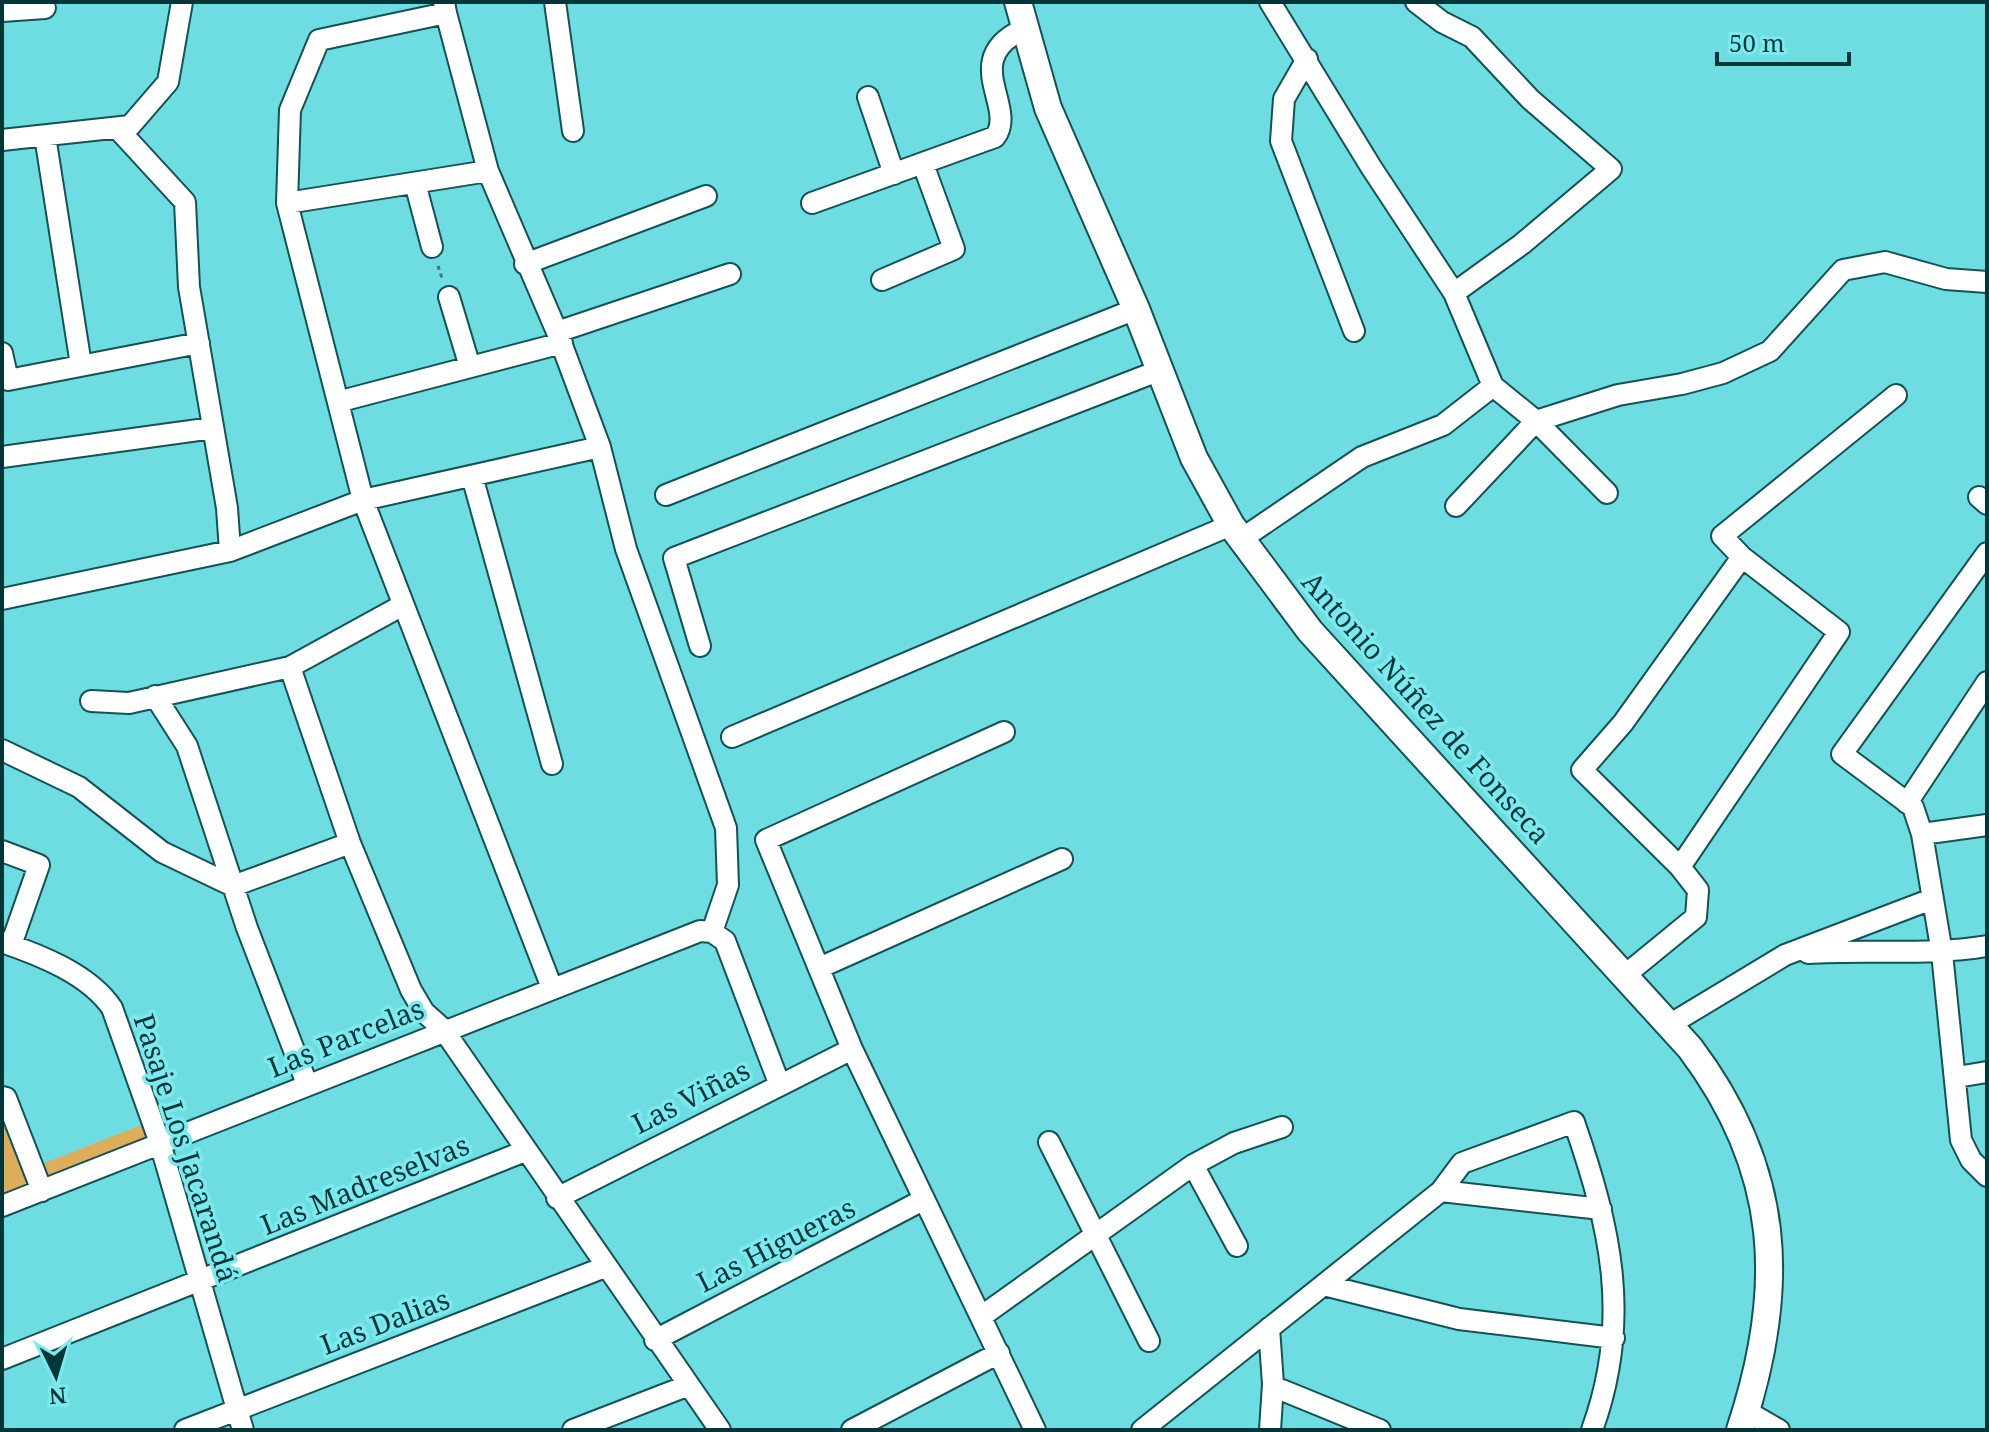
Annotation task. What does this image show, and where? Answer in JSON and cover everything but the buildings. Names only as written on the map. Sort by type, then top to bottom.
[{"type":"main road","name":"Antonio Núñez de Fonseca","points":[[1018,2],[1048,108],[1136,309],[1194,458],[1235,533],[1310,631],[1669,1025],[1708,1072],[1731,1110],[1750,1151],[1765,1209],[1771,1299],[1762,1355],[1743,1421]]},
{"type":"street","points":[[2,140],[130,126],[168,82],[182,2]]},
{"type":"street","points":[[555,2],[573,131]]},
{"type":"street","points":[[1270,2],[1371,167],[1454,293],[1493,386],[1536,421],[1607,493]]},
{"type":"street","points":[[1416,2],[1442,22],[1472,37],[1530,99],[1611,169],[1522,244],[1454,293]]},
{"type":"street","points":[[10,7],[45,8]]},
{"type":"street","points":[[552,988],[363,500],[341,401],[287,203],[290,110],[319,40],[445,7],[488,171],[525,264],[559,337],[600,447],[626,549],[726,828],[728,885],[712,932],[728,948],[779,1083]]},
{"type":"street","points":[[812,203],[992,140],[999,134],[1001,120],[992,68],[999,48],[1024,29]]},
{"type":"street","points":[[1307,59],[1284,99],[1281,141],[1354,331]]},
{"type":"street","points":[[868,97],[894,174]]},
{"type":"street","points":[[117,128],[185,202],[189,287],[230,551]]},
{"type":"street","points":[[45,136],[81,365]]},
{"type":"street","points":[[882,280],[954,249],[923,164]]},
{"type":"street","points":[[287,203],[488,171]]},
{"type":"street","points":[[415,183],[432,247]]},
{"type":"street","points":[[525,264],[706,196]]},
{"type":"street","points":[[1456,506],[1536,421],[1618,395],[1682,384],[1750,362],[1770,351],[1843,270],[1885,262],[1946,279],[1987,282]]},
{"type":"street","points":[[341,401],[470,367],[730,274]]},
{"type":"street","points":[[449,297],[470,367]]},
{"type":"street","points":[[666,495],[1136,309]]},
{"type":"street","points":[[2,353],[8,380],[199,343]]},
{"type":"street","points":[[700,646],[674,558],[1158,371]]},
{"type":"street","points":[[732,737],[1235,533],[1362,457],[1443,425],[1493,386]]},
{"type":"street","points":[[1680,867],[1839,632],[1742,557],[1722,536],[1896,395]]},
{"type":"street","points":[[2,457],[213,428]]},
{"type":"street","points":[[2,599],[230,551],[363,500],[600,447]]},
{"type":"street","points":[[472,476],[552,764]]},
{"type":"street","points":[[1987,553],[1842,754],[1913,807],[1922,834],[1942,953],[1961,1140],[1971,1160],[1987,1176]]},
{"type":"street","points":[[1624,976],[1696,917],[1698,890],[1680,867],[1582,770],[1623,723],[1742,557]]},
{"type":"street","points":[[91,701],[129,703],[290,667],[403,605]]},
{"type":"street","points":[[290,667],[350,843],[411,990],[424,1012],[443,1029],[720,1430]]},
{"type":"street","points":[[1907,803],[1987,682]]},
{"type":"street","points":[[155,696],[187,746],[233,886],[307,1084]]},
{"type":"street","points":[[1004,732],[766,840],[852,1049],[1035,1430]]},
{"type":"street","points":[[2,750],[79,787],[162,852],[233,886],[350,843]]},
{"type":"street","points":[[1922,834],[1987,825]]},
{"type":"street","points":[[2,851],[39,865],[6,944]]},
{"type":"street","points":[[819,968],[1062,859]]},
{"type":"street","points":[[1669,1025],[1785,955],[1932,899]]},
{"type":"street","name":"Las Parcelas","points":[[2,1206],[694,932],[712,932]]},
{"type":"street","name":"Pasaje Los Jacarandá","points":[[6,944],[81,978],[106,999],[116,1017],[160,1143],[243,1430]]},
{"type":"street","points":[[1785,955],[1866,949],[1942,953],[1987,946]]},
{"type":"street","name":"Las Viñas","points":[[557,1198],[779,1083],[852,1049]]},
{"type":"street","points":[[1957,1077],[1987,1072]]},
{"type":"street","points":[[2,1097],[6,1098],[42,1191]]},
{"type":"street","points":[[1142,1430],[1441,1191],[1462,1163],[1574,1122],[1601,1209],[1612,1261],[1614,1338],[1608,1377],[1592,1430]]},
{"type":"street","points":[[982,1316],[1193,1165],[1234,1143],[1282,1127]]},
{"type":"street","points":[[1049,1142],[1149,1341]]},
{"type":"street","name":"Las Madreselvas","points":[[2,1359],[525,1151]]},
{"type":"street","points":[[1193,1165],[1237,1246]]},
{"type":"street","points":[[1441,1191],[1601,1209]]},
{"type":"street","name":"Las Higueras","points":[[655,1340],[923,1200]]},
{"type":"street","name":"Las Dalias","points":[[185,1430],[605,1267]]},
{"type":"street","points":[[1324,1285],[1459,1319],[1614,1338]]},
{"type":"street","points":[[1269,1328],[1273,1384],[1270,1430]]},
{"type":"street","points":[[852,1430],[999,1353]]},
{"type":"street","points":[[573,1430],[689,1385]]},
{"type":"street","points":[[1282,1390],[1380,1430]]},
{"type":"street","points":[[1743,1421],[1779,1430]]},
{"type":"path","points":[[432,247],[449,297]]},
{"type":"shaded area","points":[[2,1102],[29,1169],[144,1124],[151,1140],[2,1198]]}]
